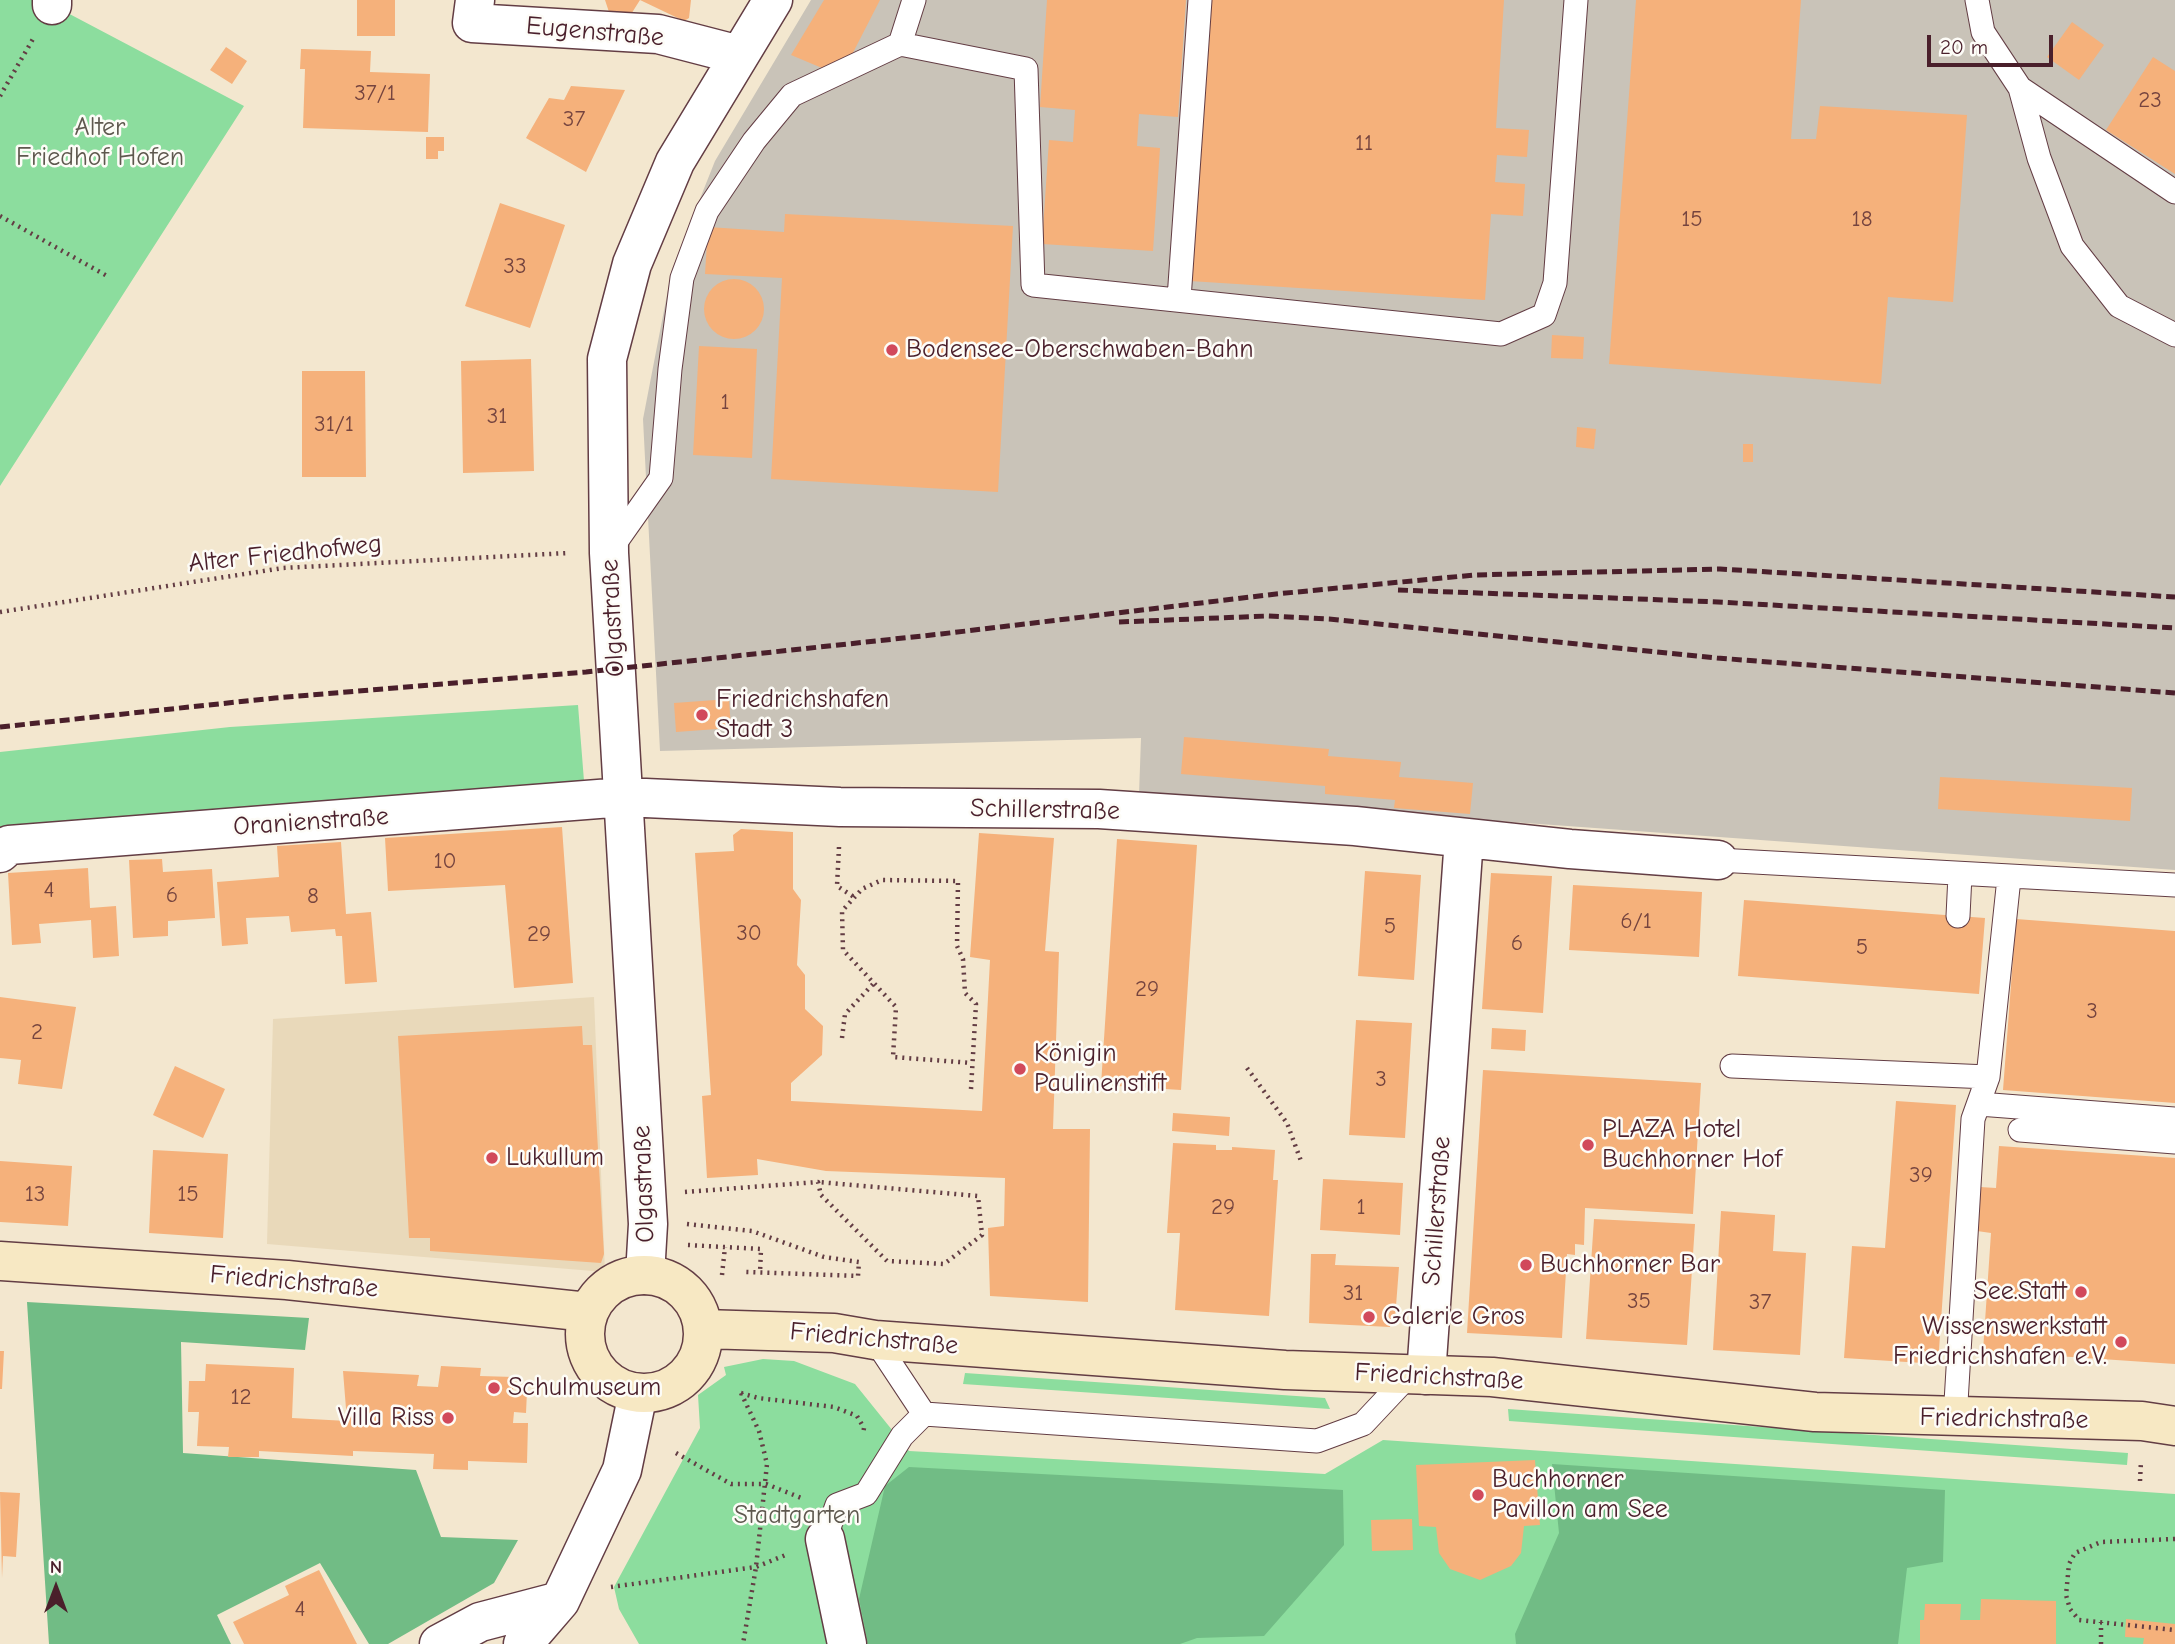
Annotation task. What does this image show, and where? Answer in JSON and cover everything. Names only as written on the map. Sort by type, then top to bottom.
[{"type":"main road","name":"Friedrichstraße","points":[[0,1261],[287,1279],[588,1312]]},
{"type":"main road","points":[[645,1275],[666,1279],[684,1291],[697,1308],[703,1329],[701,1349],[692,1368],[677,1382],[659,1391],[638,1393],[619,1388],[602,1376],[590,1360],[585,1340],[588,1312],[607,1287],[625,1277],[645,1275]]},
{"type":"main road","name":"Friedrichstraße","points":[[703,1329],[834,1333],[875,1340],[1258,1368],[1492,1377],[1815,1412],[1955,1419],[2142,1421],[2175,1426]]},
{"type":"street","name":"Eugenstraße","points":[[475,0],[472,23],[658,34],[739,55]]},
{"type":"street","name":"Olgastraße","points":[[645,1275],[648,1224],[624,797],[593,553],[607,359],[632,264],[675,163],[773,0]]},
{"type":"street","name":"Schillerstraße","points":[[624,797],[840,807],[1099,809],[1355,826],[1718,860]]},
{"type":"street","name":"Oranienstraße","points":[[0,853],[9,845],[624,797]]},
{"type":"street","name":"Schillerstraße","points":[[1418,1374],[1464,838]]},
{"type":"street","points":[[523,1644],[560,1601],[622,1469],[638,1393]]},
{"type":"street","points":[[831,1522],[847,1644]]},
{"type":"street","points":[[439,1644],[480,1622],[560,1601]]},
{"type":"lane","points":[[900,44],[914,0]]},
{"type":"lane","points":[[1179,299],[1200,0]]},
{"type":"lane","points":[[593,553],[661,478],[670,369],[682,278],[707,211],[754,141],[792,95],[900,44],[1026,69],[1033,285],[1502,334],[1544,315],[1555,283],[1576,0]]},
{"type":"lane","points":[[1977,0],[1983,32],[2020,88],[2039,158],[2072,246],[2119,306],[2175,335]]},
{"type":"lane","points":[[2020,88],[2175,192]]},
{"type":"lane","points":[[1718,860],[2175,885]]},
{"type":"lane","points":[[1958,916],[1960,875]]},
{"type":"lane","points":[[1955,1419],[1973,1119],[1988,1077],[2009,878]]},
{"type":"lane","points":[[1732,1066],[1988,1077]]},
{"type":"lane","points":[[1979,1104],[2175,1119]]},
{"type":"lane","points":[[2020,1130],[2175,1142]]},
{"type":"lane","points":[[875,1340],[924,1414]]},
{"type":"lane","points":[[831,1522],[866,1494],[902,1436],[924,1414],[1317,1441],[1363,1424],[1418,1374]]},
{"type":"path","points":[[0,96],[52,2]]},
{"type":"path","points":[[0,216],[109,277]]},
{"type":"path","name":"Alter Friedhofweg","points":[[0,612],[283,568],[593,553]]},
{"type":"path","points":[[839,843],[837,886],[854,897]]},
{"type":"path","points":[[971,1089],[976,1004],[965,993],[963,959],[957,946],[958,881],[882,880],[862,889],[842,911],[844,950],[896,1007],[892,1057],[972,1063]]},
{"type":"path","points":[[842,1038],[845,1014],[874,983]]},
{"type":"path","points":[[1247,1068],[1287,1123],[1301,1161]]},
{"type":"path","points":[[682,1192],[818,1182],[978,1196],[982,1235],[944,1264],[887,1261],[821,1195],[818,1182]]},
{"type":"path","points":[[686,1224],[752,1231],[824,1257],[859,1262],[858,1276],[745,1272]]},
{"type":"path","points":[[696,1245],[761,1250],[760,1273]]},
{"type":"path","points":[[722,1275],[725,1247]]},
{"type":"path","points":[[743,1644],[756,1567],[767,1464],[759,1431],[741,1393],[758,1398],[834,1407],[857,1416],[864,1428],[863,1438]]},
{"type":"path","points":[[560,1601],[605,1588],[756,1567],[831,1522],[797,1498],[766,1484],[731,1484],[676,1453]]},
{"type":"path","points":[[2175,1539],[2101,1542],[2075,1553],[2069,1564],[2066,1595],[2070,1609],[2079,1620],[2175,1630]]},
{"type":"path","points":[[2101,1622],[2101,1644]]},
{"type":"shaded area","points":[[811,0],[2175,0],[2175,870],[1139,795],[1141,738],[660,751],[643,419],[672,269],[715,161]]},
{"type":"shaded area","points":[[594,997],[605,1272],[267,1244],[273,1019]]},
{"type":"green space","name":"Alter Friedhof Hofen","points":[[0,0],[43,0],[244,106],[0,486]]},
{"type":"green space","points":[[578,705],[584,781],[0,838],[0,752],[230,727]]},
{"type":"green space","points":[[27,1302],[309,1318],[305,1350],[181,1342],[183,1453],[416,1470],[441,1537],[518,1540],[494,1583],[388,1644],[369,1644],[320,1563],[217,1615],[231,1644],[49,1644]]},
{"type":"green space","name":"Stadtgarten","points":[[763,1359],[794,1361],[855,1384],[909,1451],[1325,1474],[1383,1440],[2175,1494],[2175,1644],[639,1644],[619,1609],[614,1587],[700,1428],[698,1395],[726,1375],[724,1367]]},
{"type":"green space","points":[[965,1373],[1325,1398],[1330,1409],[963,1384]]},
{"type":"green space","points":[[1508,1409],[2128,1453],[2127,1465],[1509,1421]]},
{"type":"green space","points":[[1552,1464],[1945,1490],[1943,1562],[1907,1568],[1898,1644],[1516,1644],[1515,1634],[1559,1533]]},
{"type":"green space","points":[[909,1467],[1343,1490],[1344,1545],[1264,1636],[1197,1638],[1180,1644],[868,1644],[859,1599],[885,1486]]},
{"type":"building","points":[[357,0],[395,0],[395,36],[357,36]]},
{"type":"building","points":[[605,0],[640,0],[628,19],[610,15]]},
{"type":"building","points":[[640,0],[691,0],[689,18],[684,21]]},
{"type":"building","points":[[824,0],[880,0],[841,76],[791,55]]},
{"type":"building","points":[[1047,0],[1186,0],[1178,117],[1139,114],[1137,146],[1160,148],[1153,251],[1042,244],[1049,140],[1073,142],[1075,110],[1040,107]]},
{"type":"building","points":[[1209,0],[1504,0],[1496,128],[1529,130],[1527,157],[1497,155],[1495,182],[1525,184],[1523,216],[1491,214],[1485,300],[1190,281]]},
{"type":"building","points":[[1636,0],[1801,0],[1791,139],[1816,139],[1820,106],[1967,115],[1953,302],[1888,297],[1881,384],[1609,364]]},
{"type":"building","points":[[2072,22],[2104,45],[2079,80],[2047,57]]},
{"type":"building","points":[[226,47],[247,61],[232,84],[210,70]]},
{"type":"building","points":[[301,49],[371,51],[370,72],[430,74],[428,132],[303,128],[305,69],[300,69]]},
{"type":"building","points":[[2153,57],[2175,71],[2175,174],[2106,130]]},
{"type":"building","points":[[571,86],[625,90],[586,172],[526,138],[549,98],[564,100]]},
{"type":"building","points":[[426,137],[444,137],[444,151],[438,151],[438,159],[426,159]]},
{"type":"building","points":[[500,203],[565,225],[530,328],[465,306]]},
{"type":"building","name":"Bodensee-Oberschwaben-Bahn","points":[[785,214],[1013,226],[998,492],[771,479],[782,278],[705,274],[708,227],[784,232]]},
{"type":"building","points":[[728,279],[740,279],[756,287],[762,297],[762,321],[756,331],[740,339],[728,339],[712,331],[704,315],[704,303],[712,287]]},
{"type":"building","points":[[1552,335],[1584,337],[1583,359],[1551,358]]},
{"type":"building","points":[[699,346],[757,349],[752,458],[693,455]]},
{"type":"building","points":[[531,359],[534,471],[463,473],[461,361]]},
{"type":"building","points":[[302,371],[365,371],[366,477],[302,477]]},
{"type":"building","points":[[1577,427],[1596,429],[1594,449],[1576,447]]},
{"type":"building","points":[[1743,444],[1753,444],[1753,462],[1743,462]]},
{"type":"building","name":"Friedrichshafen Stadt 3","points":[[729,699],[731,728],[676,732],[674,703]]},
{"type":"building","points":[[1184,737],[1329,749],[1328,756],[1401,762],[1399,777],[1473,783],[1470,814],[1394,808],[1395,800],[1325,794],[1325,786],[1181,774]]},
{"type":"building","points":[[1940,777],[2132,788],[2130,821],[1938,809]]},
{"type":"building","points":[[562,827],[573,983],[514,988],[505,885],[388,891],[385,838]]},
{"type":"building","name":"Königin Paulinenstift","points":[[741,829],[793,832],[793,889],[801,900],[797,965],[805,975],[805,1009],[823,1026],[822,1055],[791,1083],[791,1101],[982,1111],[990,960],[970,957],[979,833],[1054,838],[1045,951],[1059,952],[1053,1129],[1090,1129],[1088,1302],[990,1296],[988,1228],[1004,1226],[1005,1178],[826,1171],[757,1159],[758,1175],[707,1178],[702,1096],[711,1095],[695,853],[734,851],[733,835]]},
{"type":"building","points":[[1117,839],[1197,845],[1181,1090],[1101,1085]]},
{"type":"building","points":[[341,842],[346,914],[371,912],[377,982],[345,984],[342,936],[336,936],[335,929],[291,932],[289,916],[246,918],[248,944],[222,946],[217,882],[279,877],[277,846]]},
{"type":"building","points":[[162,859],[163,872],[212,869],[215,918],[168,921],[168,936],[133,938],[129,860]]},
{"type":"building","points":[[88,868],[90,908],[116,906],[119,956],[93,958],[91,920],[39,924],[41,943],[12,945],[8,873]]},
{"type":"building","points":[[1365,871],[1421,875],[1414,980],[1358,976]]},
{"type":"building","points":[[1491,873],[1552,876],[1543,1013],[1482,1009]]},
{"type":"building","points":[[1573,885],[1702,892],[1699,957],[1569,950]]},
{"type":"building","points":[[1744,900],[1985,918],[1979,994],[1738,976]]},
{"type":"building","points":[[2016,919],[2175,931],[2175,1103],[2003,1090]]},
{"type":"building","points":[[0,997],[76,1007],[62,1089],[18,1084],[21,1060],[0,1058]]},
{"type":"building","points":[[1356,1020],[1412,1023],[1405,1138],[1349,1135]]},
{"type":"building","name":"Lukullum","points":[[582,1026],[583,1045],[592,1045],[604,1254],[601,1263],[430,1251],[430,1238],[409,1238],[398,1036]]},
{"type":"building","points":[[1492,1028],[1526,1030],[1525,1051],[1491,1049]]},
{"type":"building","points":[[175,1066],[225,1089],[203,1138],[153,1115]]},
{"type":"building","name":"PLAZA Hotel Buchhorner Hof","points":[[1483,1070],[1701,1083],[1693,1214],[1585,1208],[1584,1245],[1575,1244],[1575,1255],[1567,1254],[1562,1338],[1467,1333]]},
{"type":"building","points":[[1896,1101],[1956,1105],[1938,1364],[1844,1358],[1852,1246],[1885,1248]]},
{"type":"building","points":[[1173,1113],[1230,1117],[1229,1136],[1172,1131]]},
{"type":"building","points":[[1173,1143],[1216,1145],[1216,1150],[1232,1150],[1232,1147],[1275,1150],[1273,1180],[1278,1180],[1269,1316],[1175,1310],[1180,1233],[1167,1233]]},
{"type":"building","name":"See.Statt","points":[[1999,1146],[2175,1158],[2175,1364],[1983,1351],[1991,1233],[1977,1231],[1980,1187],[1996,1188]]},
{"type":"building","points":[[153,1150],[228,1154],[223,1238],[149,1233]]},
{"type":"building","points":[[0,1161],[72,1166],[68,1226],[0,1222]]},
{"type":"building","points":[[1323,1179],[1403,1183],[1400,1235],[1320,1230]]},
{"type":"building","points":[[1721,1211],[1775,1215],[1773,1251],[1806,1253],[1800,1355],[1713,1350]]},
{"type":"building","points":[[1594,1219],[1695,1224],[1687,1345],[1586,1339]]},
{"type":"building","points":[[1311,1254],[1336,1254],[1335,1265],[1399,1267],[1395,1319],[1390,1319],[1390,1327],[1309,1323]]},
{"type":"building","points":[[0,1351],[4,1351],[2,1389],[0,1389]]},
{"type":"building","points":[[206,1364],[294,1368],[292,1418],[347,1421],[343,1371],[419,1375],[417,1386],[438,1387],[441,1366],[481,1368],[480,1376],[514,1377],[513,1391],[527,1391],[526,1413],[514,1412],[513,1423],[528,1423],[527,1463],[468,1461],[468,1470],[433,1469],[434,1454],[353,1451],[353,1456],[259,1451],[259,1457],[228,1457],[229,1447],[197,1446],[199,1412],[188,1412],[189,1381],[205,1381]]},
{"type":"building","name":"Buchhorner Pavillon am See","points":[[1535,1460],[1540,1525],[1524,1526],[1521,1553],[1511,1566],[1480,1580],[1450,1569],[1439,1553],[1436,1527],[1419,1526],[1416,1465]]},
{"type":"building","points":[[0,1492],[20,1493],[16,1557],[3,1556],[2,1578]]},
{"type":"building","points":[[1412,1519],[1413,1550],[1372,1551],[1371,1520]]},
{"type":"building","points":[[319,1570],[357,1644],[244,1644],[233,1622],[289,1595],[285,1586]]},
{"type":"building","points":[[1981,1599],[2056,1601],[2056,1644],[1920,1644],[1920,1620],[1924,1620],[1925,1604],[1961,1604],[1960,1620],[1980,1620]]},
{"type":"building","points":[[2126,1619],[2175,1624],[2175,1644],[2143,1644],[2144,1638],[2125,1637]]},
{"type":"railway","points":[[0,727],[275,698],[586,672],[941,634],[1276,594],[1474,575],[1720,569],[2175,597]]},
{"type":"railway","points":[[1398,590],[1718,602],[2175,628]]},
{"type":"railway","points":[[1119,622],[1267,616],[1329,619],[1717,658],[2175,693]]},
{"type":"place","name":"Bodensee-Oberschwaben-Bahn","points":[[892,350]]},
{"type":"place","name":"Friedrichshafen Stadt 3","points":[[702,715]]},
{"type":"place","name":"Königin Paulinenstift","points":[[1020,1069]]},
{"type":"place","name":"PLAZA Hotel Buchhorner Hof","points":[[1588,1145]]},
{"type":"place","name":"Lukullum","points":[[492,1158]]},
{"type":"place","name":"Buchhorner Bar","points":[[1526,1265]]},
{"type":"place","name":"See.Statt","points":[[2081,1292]]},
{"type":"place","name":"Galerie Gros","points":[[1369,1317]]},
{"type":"place","name":"Wissenswerkstatt Friedrichshafen e.V.","points":[[2121,1342]]},
{"type":"place","name":"Schulmuseum","points":[[494,1388]]},
{"type":"place","name":"Villa Riss","points":[[448,1418]]},
{"type":"place","name":"Buchhorner Pavillon am See","points":[[1478,1495]]}]
